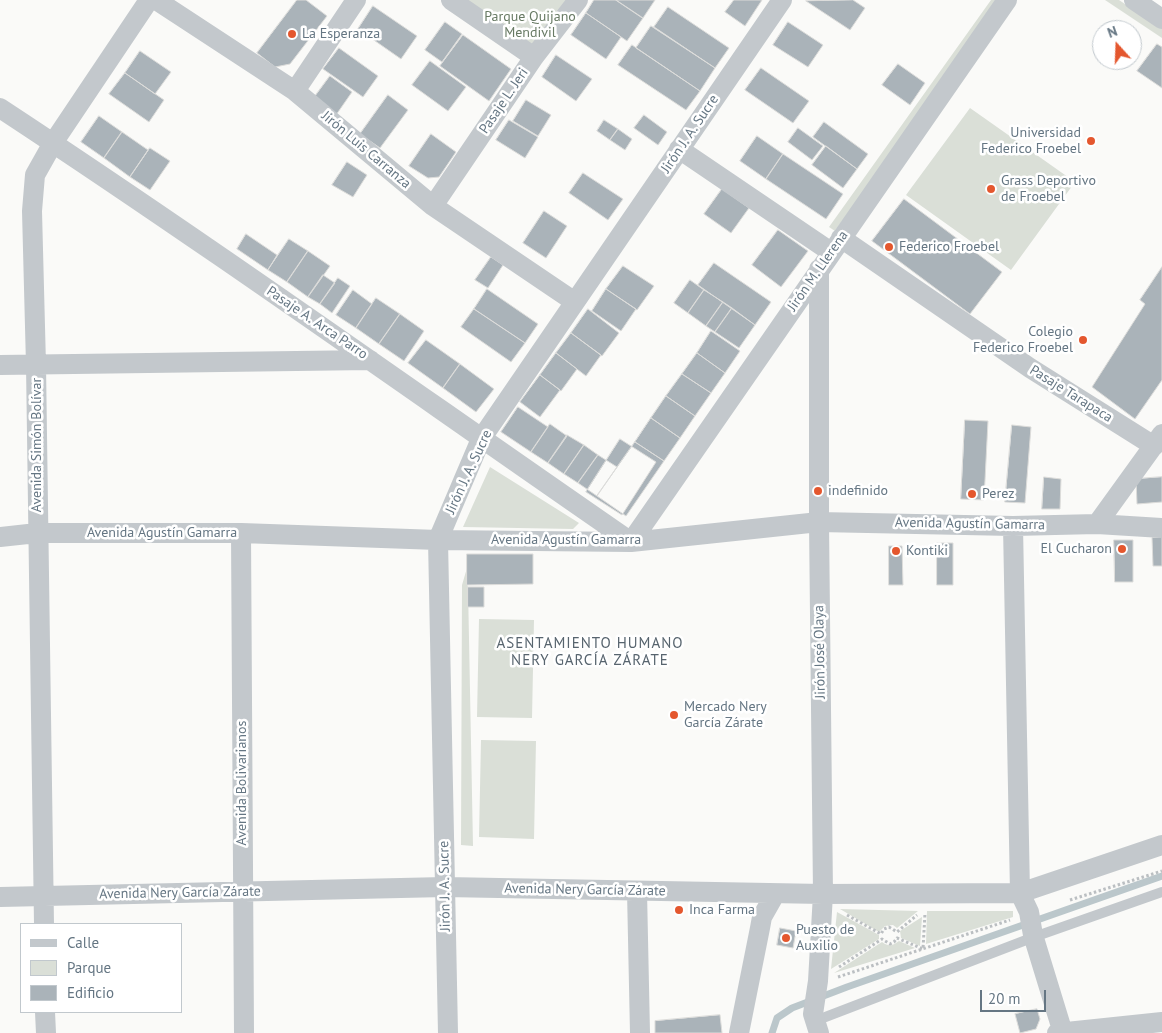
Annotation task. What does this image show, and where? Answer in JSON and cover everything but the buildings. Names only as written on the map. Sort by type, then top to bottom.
[{"type":"street","name":"Avenida Simón Bolívar","points":[[44,923],[32,211],[35,176],[54,143],[149,0]]},
{"type":"street","name":"Jirón Luis Carranza","points":[[156,0],[295,91],[433,206],[575,302]]},
{"type":"street","points":[[295,91],[356,0]]},
{"type":"street","points":[[452,0],[534,57]]},
{"type":"street","name":"Pasaje L. Jeri","points":[[433,206],[534,57],[578,0]]},
{"type":"street","name":"Jirón J. A. Sucre","points":[[448,1033],[438,540],[481,439],[782,0]]},
{"type":"street","name":"Jirón M. Llerena","points":[[631,542],[1007,0]]},
{"type":"street","points":[[1134,0],[1162,19]]},
{"type":"street","name":"Pasaje A. Arca Parro","points":[[0,108],[370,360],[631,542]]},
{"type":"street","name":"Pasaje Tarapaca","points":[[679,150],[836,245],[1030,368],[1158,440]]},
{"type":"street","name":"Jirón José Olaya","points":[[815,1023],[823,981],[819,269]]},
{"type":"street","points":[[0,365],[370,360]]},
{"type":"street","points":[[1097,524],[1158,440]]},
{"type":"street","name":"Avenida Agustín Gamarra","points":[[0,537],[38,534],[241,533],[438,540],[631,542],[819,522],[1013,526],[1097,524],[1162,528]]},
{"type":"street","points":[[1013,526],[1020,893],[1029,912],[1033,936],[1061,1033],[1162,1022]]},
{"type":"street","name":"Avenida Bolivarianos","points":[[241,533],[244,1033]]},
{"type":"street","name":"Avenida Nery García Zárate","points":[[0,897],[445,887],[774,894],[1020,893],[1162,845]]},
{"type":"street","points":[[637,891],[640,1033]]},
{"type":"street","points":[[739,1033],[762,917],[774,894]]},
{"type":"street","points":[[45,1013],[46,1033]]},
{"type":"lane","points":[[815,1023],[1033,936],[1162,892]]},
{"type":"path","points":[[1065,902],[1162,871]]},
{"type":"path","points":[[897,932],[889,927],[884,929],[881,934],[882,939],[890,944],[894,942],[897,938],[897,932],[925,908],[923,949]]},
{"type":"path","points":[[823,981],[1029,912]]},
{"type":"path","points":[[843,913],[881,934]]},
{"type":"path","points":[[897,938],[923,949]]},
{"type":"path","points":[[823,981],[828,974],[882,939]]},
{"type":"green space","name":"Parque Quijano Mendivil","points":[[449,0],[577,0],[537,59]]},
{"type":"green space","points":[[991,0],[1000,0],[835,231],[829,227]]},
{"type":"green space","points":[[1105,0],[1119,0],[1162,29],[1162,38],[1142,25],[1142,20],[1135,20]]},
{"type":"green space","name":"Grass Deportivo de Froebel","points":[[970,108],[1075,182],[1011,270],[906,195]]},
{"type":"green space","points":[[490,467],[579,523],[573,529],[463,527]]},
{"type":"green space","points":[[467,568],[473,846],[461,845],[462,585]]},
{"type":"green space","points":[[479,619],[534,620],[532,718],[477,717]]},
{"type":"green space","points":[[481,740],[536,741],[534,839],[479,837]]},
{"type":"green space","points":[[840,909],[918,911],[897,928],[893,925],[885,926],[879,932]]},
{"type":"green space","points":[[927,911],[1013,911],[1013,917],[926,944]]},
{"type":"green space","points":[[837,912],[879,935],[879,939],[831,969]]},
{"type":"green space","points":[[922,917],[920,946],[901,938],[900,931]]},
{"type":"green space","points":[[899,941],[915,948],[834,973],[882,942],[890,945]]},
{"type":"waterway","points":[[772,1033],[777,1018],[792,1008],[1162,876]]},
{"type":"place","name":"La Esperanza","points":[[292,34]]},
{"type":"place","name":"Universidad Federico Froebel","points":[[1091,141]]},
{"type":"place","name":"Grass Deportivo de Froebel","points":[[991,189]]},
{"type":"place","name":"Federico Froebel","points":[[889,247]]},
{"type":"place","name":"Colegio Federico Froebel","points":[[1083,340]]},
{"type":"place","name":"indefinido","points":[[818,491]]},
{"type":"place","name":"Perez","points":[[972,494]]},
{"type":"place","name":"El Cucharon","points":[[1122,549]]},
{"type":"place","name":"Kontiki","points":[[896,551]]},
{"type":"place","name":"Mercado Nery García Zárate","points":[[674,715]]},
{"type":"place","name":"Inca Farma","points":[[679,910]]},
{"type":"place","name":"Puesto de Auxilio","points":[[786,938]]},
{"type":"district","name":"ASENTAMIENTO HUMANO NERY GARCÍA ZÁRATE","points":[[590,652]]}]
